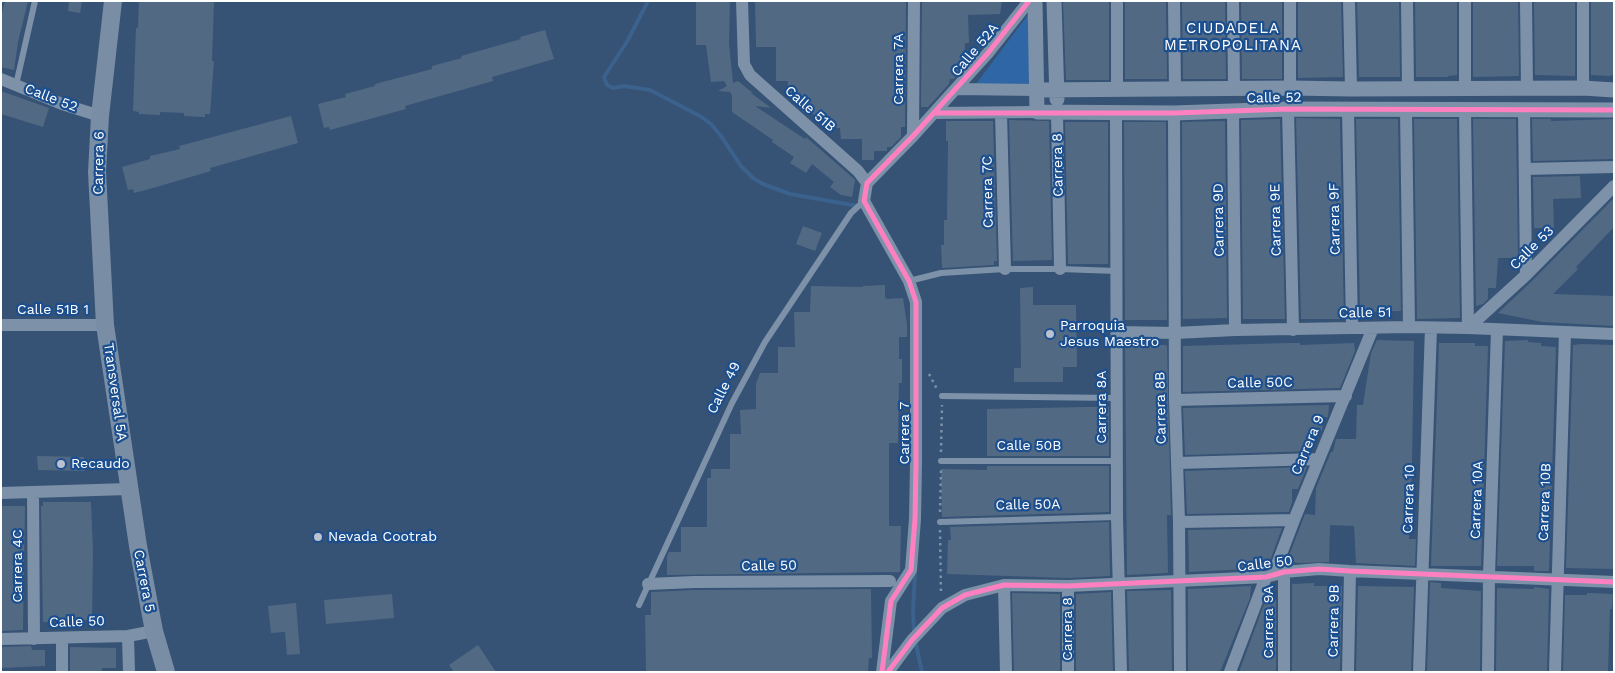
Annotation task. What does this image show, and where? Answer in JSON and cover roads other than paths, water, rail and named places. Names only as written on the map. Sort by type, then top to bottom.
[{"type":"main road","name":"Carrera 6","points":[[105,325],[100,259],[97,172],[100,116],[112,1]]},
{"type":"main road","name":"Transversal 5A","points":[[105,325],[128,489]]},
{"type":"main road","name":"Carrera 5","points":[[128,489],[154,631],[166,672]]},
{"type":"street","name":"Calle 51B","points":[[742,1],[744,64],[750,75],[858,171],[867,183]]},
{"type":"street","name":"Carrera 7A","points":[[913,136],[914,1]]},
{"type":"street","name":"Calle 52A","points":[[956,89],[988,53],[1029,1]]},
{"type":"street","points":[[1035,1],[1037,112]]},
{"type":"street","name":"Carrera 8","points":[[1054,1],[1060,269]]},
{"type":"street","points":[[1117,1],[1117,90]]},
{"type":"street","points":[[1174,1],[1175,90]]},
{"type":"street","points":[[1233,1],[1234,89]]},
{"type":"street","points":[[1290,1],[1290,88]]},
{"type":"street","points":[[1349,1],[1351,89]]},
{"type":"street","points":[[1407,1],[1408,88]]},
{"type":"street","points":[[1465,1],[1465,89]]},
{"type":"street","points":[[1526,1],[1527,89]]},
{"type":"street","points":[[1583,1],[1583,88]]},
{"type":"street","name":"Calle 52","points":[[1,79],[62,104],[100,116]]},
{"type":"street","name":"Calle 52","points":[[956,89],[1583,88],[1614,90]]},
{"type":"street","points":[[864,201],[867,183],[956,89]]},
{"type":"street","name":"Calle 52","points":[[934,113],[1174,113],[1288,108],[1614,110]]},
{"type":"street","name":"Carrera 9E","points":[[1288,108],[1294,330]]},
{"type":"street","name":"Carrera 9F","points":[[1348,109],[1352,328]]},
{"type":"street","points":[[1524,109],[1526,276]]},
{"type":"street","name":"Carrera 9D","points":[[1233,110],[1235,330]]},
{"type":"street","points":[[1406,110],[1410,327]]},
{"type":"street","points":[[1465,110],[1468,328]]},
{"type":"street","name":"Carrera 8A","points":[[1116,112],[1117,517],[1121,672]]},
{"type":"street","name":"Carrera 7C","points":[[1001,113],[1004,270]]},
{"type":"street","name":"Carrera 8B","points":[[1174,113],[1175,400],[1179,522],[1180,672]]},
{"type":"street","points":[[1525,169],[1614,168]]},
{"type":"street","name":"Calle 53","points":[[1468,328],[1526,276],[1614,186]]},
{"type":"street","name":"Carrera 7","points":[[864,201],[909,281],[916,302],[915,519],[911,570],[900,584],[891,601],[882,672]]},
{"type":"street","name":"Calle 51B 1","points":[[1,325],[105,325]]},
{"type":"street","name":"Calle 51","points":[[1117,332],[1175,333],[1410,327],[1614,334]]},
{"type":"street","name":"Carrera 9","points":[[1230,672],[1274,575],[1294,520],[1373,328]]},
{"type":"street","name":"Carrera 10","points":[[1420,672],[1430,328]]},
{"type":"street","name":"Carrera 10A","points":[[1488,672],[1489,576],[1497,330]]},
{"type":"street","name":"Carrera 10B","points":[[1555,672],[1565,332]]},
{"type":"street","name":"Calle 50C","points":[[1175,400],[1346,396]]},
{"type":"street","points":[[1177,463],[1319,459]]},
{"type":"street","points":[[1,493],[128,489]]},
{"type":"street","name":"Carrera 4C","points":[[33,493],[34,639]]},
{"type":"street","points":[[1179,522],[1294,520]]},
{"type":"street","name":"Calle 50","points":[[888,672],[928,621],[942,608],[965,595],[1004,585],[1068,586],[1179,582],[1274,575],[1319,568],[1350,571],[1614,582]]},
{"type":"street","name":"Carrera 9B","points":[[1348,672],[1350,571]]},
{"type":"street","name":"Carrera 9A","points":[[1274,575],[1284,672]]},
{"type":"street","name":"Calle 50","points":[[648,584],[890,581]]},
{"type":"street","points":[[1004,585],[1006,672]]},
{"type":"street","name":"Carrera 8","points":[[1068,586],[1068,672]]},
{"type":"street","name":"Calle 50","points":[[1,639],[128,636],[154,631]]},
{"type":"street","points":[[128,636],[129,672]]},
{"type":"street","points":[[62,638],[62,672]]},
{"type":"lane","points":[[16,85],[35,1]]},
{"type":"lane","name":"Calle 49","points":[[638,605],[732,403],[765,342],[851,213],[864,201]]},
{"type":"lane","points":[[909,281],[941,273],[1060,269],[1117,271]]},
{"type":"lane","points":[[942,396],[1117,398]]},
{"type":"lane","name":"Calle 50B","points":[[941,461],[1117,461]]},
{"type":"lane","name":"Calle 50A","points":[[940,522],[1117,517]]},
{"type":"waterway","points":[[648,1],[628,40],[604,77],[607,85],[613,88],[624,86],[650,90],[700,116],[711,124],[721,136],[741,166],[753,178],[763,184],[790,194],[858,206]]},
{"type":"waterway","points":[[914,633],[915,573]]},
{"type":"waterway","points":[[915,640],[922,672]]},
{"type":"place","name":"Parroquia Jesus Maestro","points":[[1050,334]]},
{"type":"place","name":"Recaudo","points":[[61,464]]},
{"type":"place","name":"Nevada Cootrab","points":[[318,537]]},
{"type":"district","name":"CIUDADELA METROPOLITANA","points":[[1233,38]]}]
